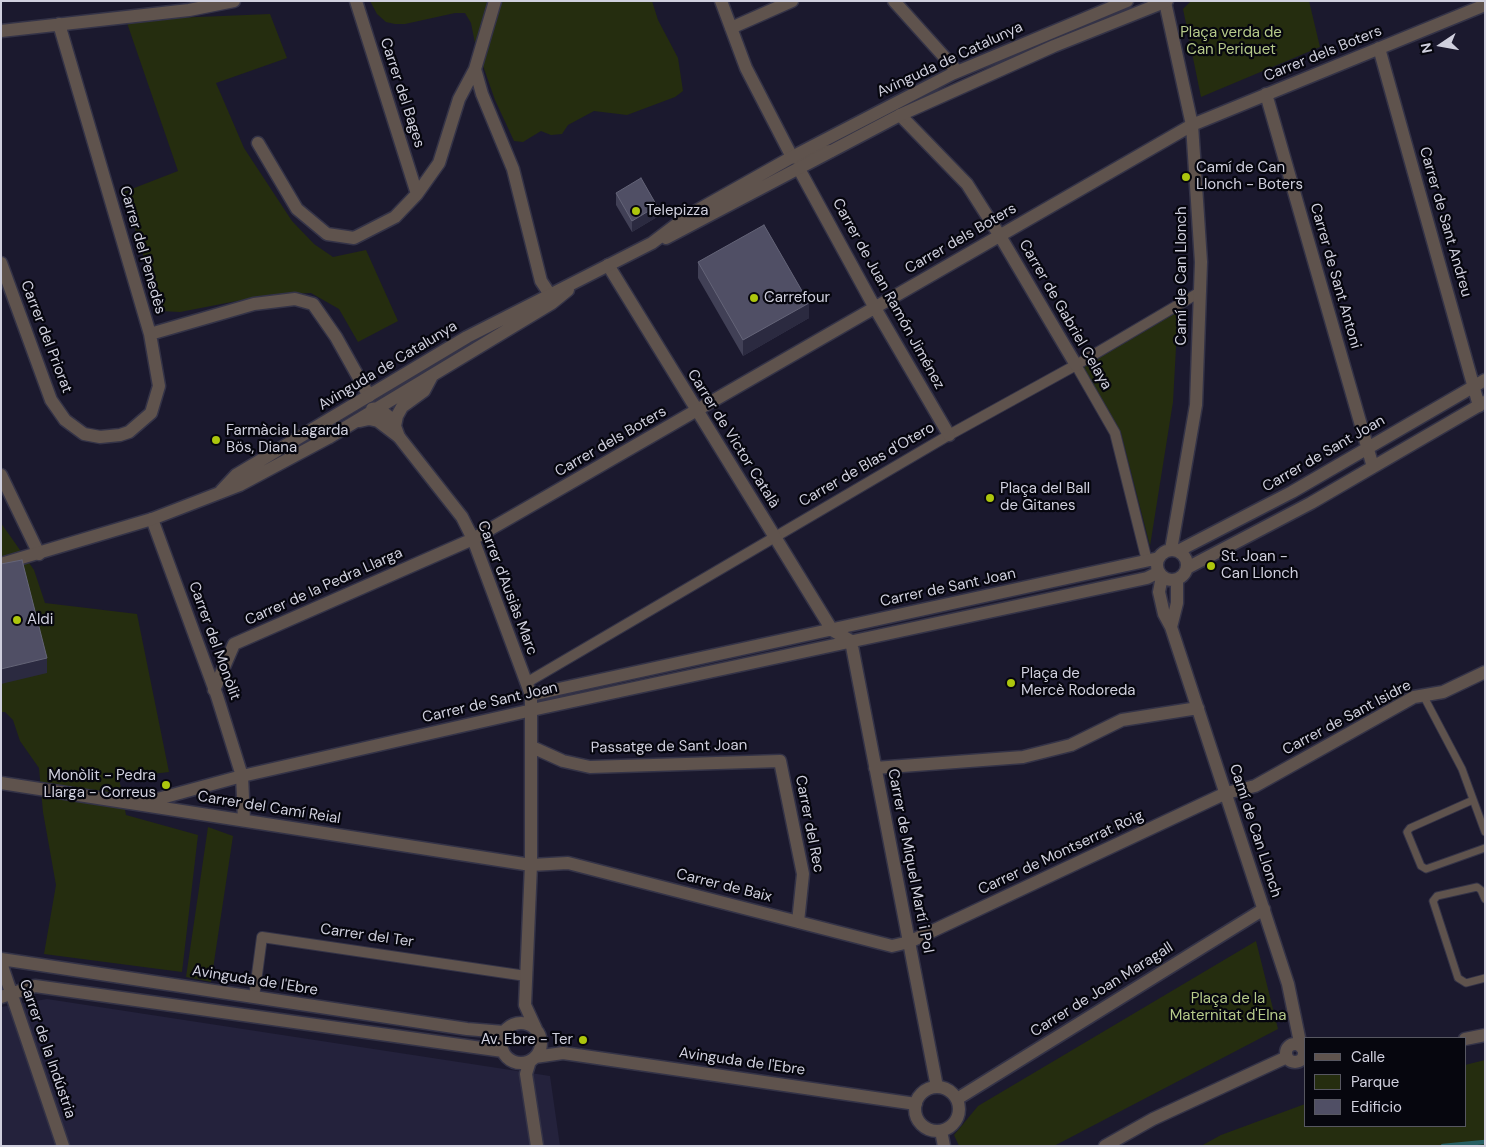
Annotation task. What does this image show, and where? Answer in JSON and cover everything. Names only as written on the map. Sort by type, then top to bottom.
[{"type":"street","points":[[1,31],[189,10],[234,1]]},
{"type":"street","name":"Carrer del Bages","points":[[356,1],[418,194]]},
{"type":"street","points":[[258,143],[297,209],[327,234],[354,238],[395,217],[418,194],[439,163],[459,99],[475,69],[495,1]]},
{"type":"street","points":[[721,1],[746,68],[792,157]]},
{"type":"street","points":[[731,28],[792,1]]},
{"type":"street","points":[[894,1],[957,71]]},
{"type":"street","name":"Avinguda de Catalunya","points":[[652,243],[689,214],[792,157],[957,71],[1127,1]]},
{"type":"street","points":[[989,57],[1040,44],[1160,1]]},
{"type":"street","name":"Avinguda de Catalunya","points":[[221,491],[236,476],[277,451],[467,337],[549,293],[579,281],[652,243],[672,237],[900,115],[1160,1]]},
{"type":"street","name":"Camí de Can Llonch","points":[[1160,1],[1192,125],[1200,224],[1200,292],[1196,405],[1174,551]]},
{"type":"street","name":"Carrer dels Boters","points":[[473,539],[1192,125],[1485,5]]},
{"type":"street","name":"Carrer del Penedès","points":[[59,24],[150,334],[254,304],[295,298],[313,304],[336,337],[369,396]]},
{"type":"street","name":"Carrer de Sant Andreu","points":[[1379,48],[1479,383],[1482,404]]},
{"type":"street","points":[[475,69],[482,94],[513,169],[541,281],[549,293]]},
{"type":"street","name":"Carrer de Sant Antoni","points":[[1266,94],[1373,467]]},
{"type":"street","name":"Carrer de Gabriel Celaya","points":[[900,115],[967,184],[1000,236],[1116,432],[1153,560]]},
{"type":"street","name":"Avinguda de Catalunya","points":[[792,157],[802,159],[815,153],[831,151]]},
{"type":"street","name":"Avinguda de Catalunya","points":[[716,213],[730,199],[786,168],[792,157]]},
{"type":"street","name":"Carrer de Juan Ramón Jiménez","points":[[800,169],[875,308],[949,435]]},
{"type":"street","name":"Carrer del Priorat","points":[[1,263],[51,400],[65,420],[84,434],[100,437],[120,435],[128,432],[151,412],[159,386],[150,334]]},
{"type":"street","name":"Carrer de Victor Català","points":[[608,265],[696,412],[832,630]]},
{"type":"street","name":"Avinguda de Catalunya","points":[[1,564],[152,519],[240,485],[298,455],[378,408],[552,303],[579,281]]},
{"type":"street","name":"Carrer de Blas d'Otero","points":[[529,689],[774,537],[1200,292]]},
{"type":"street","points":[[369,396],[377,399],[449,356],[481,346]]},
{"type":"street","points":[[397,431],[397,416],[402,407],[424,391],[432,375]]},
{"type":"street","name":"Carrer de Sant Joan","points":[[1174,551],[1292,492],[1479,383]]},
{"type":"street","points":[[1187,568],[1373,467],[1482,404]]},
{"type":"street","points":[[277,451],[306,442],[363,409],[378,408],[397,431]]},
{"type":"street","points":[[354,422],[369,419],[378,421],[397,431]]},
{"type":"street","name":"Carrer d'Ausiàs Marc","points":[[397,431],[462,517],[473,539],[529,689],[532,710],[531,865]]},
{"type":"street","points":[[1,475],[4,487],[39,554]]},
{"type":"street","name":"Carrer del Monòlit","points":[[152,519],[214,690],[242,776],[244,820]]},
{"type":"street","name":"Carrer de la Pedra Llarga","points":[[214,690],[234,644],[473,539]]},
{"type":"street","points":[[1174,551],[1187,560],[1187,568],[1183,576],[1177,580],[1169,580],[1160,574],[1153,560],[1160,555],[1174,551]]},
{"type":"street","name":"Carrer de Sant Joan","points":[[529,689],[832,630],[1153,560]]},
{"type":"street","name":"Camí de Can Llonch","points":[[1160,574],[1159,592],[1164,614],[1171,627],[1288,984],[1301,1047],[1294,1044],[1289,1047],[1296,1060]]},
{"type":"street","name":"Carrer de Sant Joan","points":[[138,804],[242,776],[532,710],[1160,574]]},
{"type":"street","points":[[1171,627],[1177,603],[1177,580]]},
{"type":"street","points":[[832,630],[850,641]]},
{"type":"street","name":"Carrer de Miquel Martí i Pol","points":[[850,641],[937,1087]]},
{"type":"street","name":"Carrer de Sant Isidre","points":[[1226,793],[1255,786],[1414,697],[1443,692],[1485,672]]},
{"type":"street","points":[[875,768],[1023,757],[1071,744],[1122,720],[1198,708]]},
{"type":"street","name":"Passatge de Sant Joan","points":[[532,747],[563,761],[590,767],[780,761]]},
{"type":"street","name":"Carrer del Rec","points":[[780,761],[803,874],[798,922]]},
{"type":"street","name":"Carrer del Camí Reial","points":[[1,783],[531,865]]},
{"type":"street","name":"Carrer de Montserrat Roig","points":[[909,942],[1226,793]]},
{"type":"street","name":"Carrer de Baix","points":[[531,865],[568,863],[892,946],[909,942]]},
{"type":"street","points":[[531,865],[525,1005],[538,1034],[539,1052],[528,1060],[526,1074],[537,1146]]},
{"type":"street","name":"Carrer de Joan Maragall","points":[[957,1099],[1264,909]]},
{"type":"street","name":"Carrer del Ter","points":[[254,997],[262,938],[526,976]]},
{"type":"street","name":"Avinguda de l'Ebre","points":[[1,959],[467,1029],[509,1028],[525,1023],[563,1053]]},
{"type":"street","name":"Carrer de la Indústria","points":[[1,963],[6,995],[63,1146]]},
{"type":"street","points":[[6,995],[35,986],[503,1051]]},
{"type":"street","points":[[525,1005],[502,1038],[503,1051],[507,1056],[528,1060]]},
{"type":"street","points":[[1466,1039],[1485,1035]]},
{"type":"street","name":"Avinguda de l'Ebre","points":[[528,1060],[563,1053],[916,1104]]},
{"type":"street","points":[[1105,1146],[1153,1119],[1296,1060]]},
{"type":"street","points":[[937,1087],[952,1092],[957,1099],[958,1116],[949,1128],[941,1131],[933,1131],[923,1126],[916,1114],[916,1104],[922,1093],[937,1087]]},
{"type":"street","points":[[941,1131],[944,1146]]},
{"type":"lane","points":[[1423,695],[1462,769],[1485,832]]},
{"type":"lane","points":[[1473,800],[1410,828],[1407,832],[1421,866],[1426,869],[1485,848]]},
{"type":"lane","points":[[1485,899],[1477,886],[1437,896],[1433,901],[1458,978],[1466,983],[1485,978]]},
{"type":"shaded area","points":[[47,999],[550,1076],[560,1146],[1,1146],[1,1007]]},
{"type":"green space","points":[[370,1],[652,1],[658,20],[678,58],[683,91],[675,97],[627,115],[594,111],[568,125],[562,134],[551,135],[541,131],[523,142],[514,141],[495,100],[475,43],[471,23],[465,13],[455,13],[405,24],[395,24],[386,22],[377,14]]},
{"type":"green space","name":"Plaça verda de Can Periquet","points":[[1191,1],[1309,1],[1320,47],[1201,97],[1183,9]]},
{"type":"green space","points":[[270,14],[287,58],[216,83],[244,148],[292,221],[314,244],[333,257],[366,250],[398,321],[358,342],[339,309],[311,293],[268,295],[180,312],[160,311],[124,192],[178,171],[126,20]]},
{"type":"green space","points":[[1178,311],[1173,402],[1150,546],[1121,433],[1082,366]]},
{"type":"green space","points":[[1,523],[34,570],[45,603],[137,614],[169,772],[119,778],[126,815],[198,835],[182,972],[44,954],[56,885],[43,812],[39,768],[20,741],[13,720],[5,712],[1,712]]},
{"type":"green space","points":[[208,827],[233,836],[211,982],[186,977]]},
{"type":"green space","name":"Plaça de la Maternitat d'Elna","points":[[1256,941],[1278,1029],[1054,1146],[959,1146],[954,1135],[978,1106]]},
{"type":"green space","points":[[1485,1060],[1485,1146],[1201,1146],[1221,1135],[1304,1104],[1304,1127],[1466,1127],[1466,1065]]},
{"type":"building","points":[[641,178],[657,206],[632,221],[616,193]]},
{"type":"building","name":"Carrefour","points":[[764,225],[809,303],[743,340],[698,262]]},
{"type":"building","name":"Aldi","points":[[22,560],[47,658],[1,669],[1,564]]},
{"type":"waterway","points":[[1443,1146],[1485,1142]]},
{"type":"place","name":"Camí de Can Llonch - Boters","points":[[1186,177]]},
{"type":"place","name":"Telepizza","points":[[636,211]]},
{"type":"place","name":"Carrefour","points":[[754,298]]},
{"type":"place","name":"Farmàcia Lagarda Bös, Diana","points":[[216,440]]},
{"type":"place","name":"Plaça del Ball de Gitanes","points":[[990,498]]},
{"type":"place","name":"St. Joan - Can Llonch","points":[[1211,566]]},
{"type":"place","name":"Aldi","points":[[17,620]]},
{"type":"place","name":"Plaça de Mercè Rodoreda","points":[[1011,683]]},
{"type":"place","name":"Monòlit - Pedra Llarga - Correus","points":[[166,785]]},
{"type":"place","name":"Av. Ebre - Ter","points":[[583,1040]]}]
